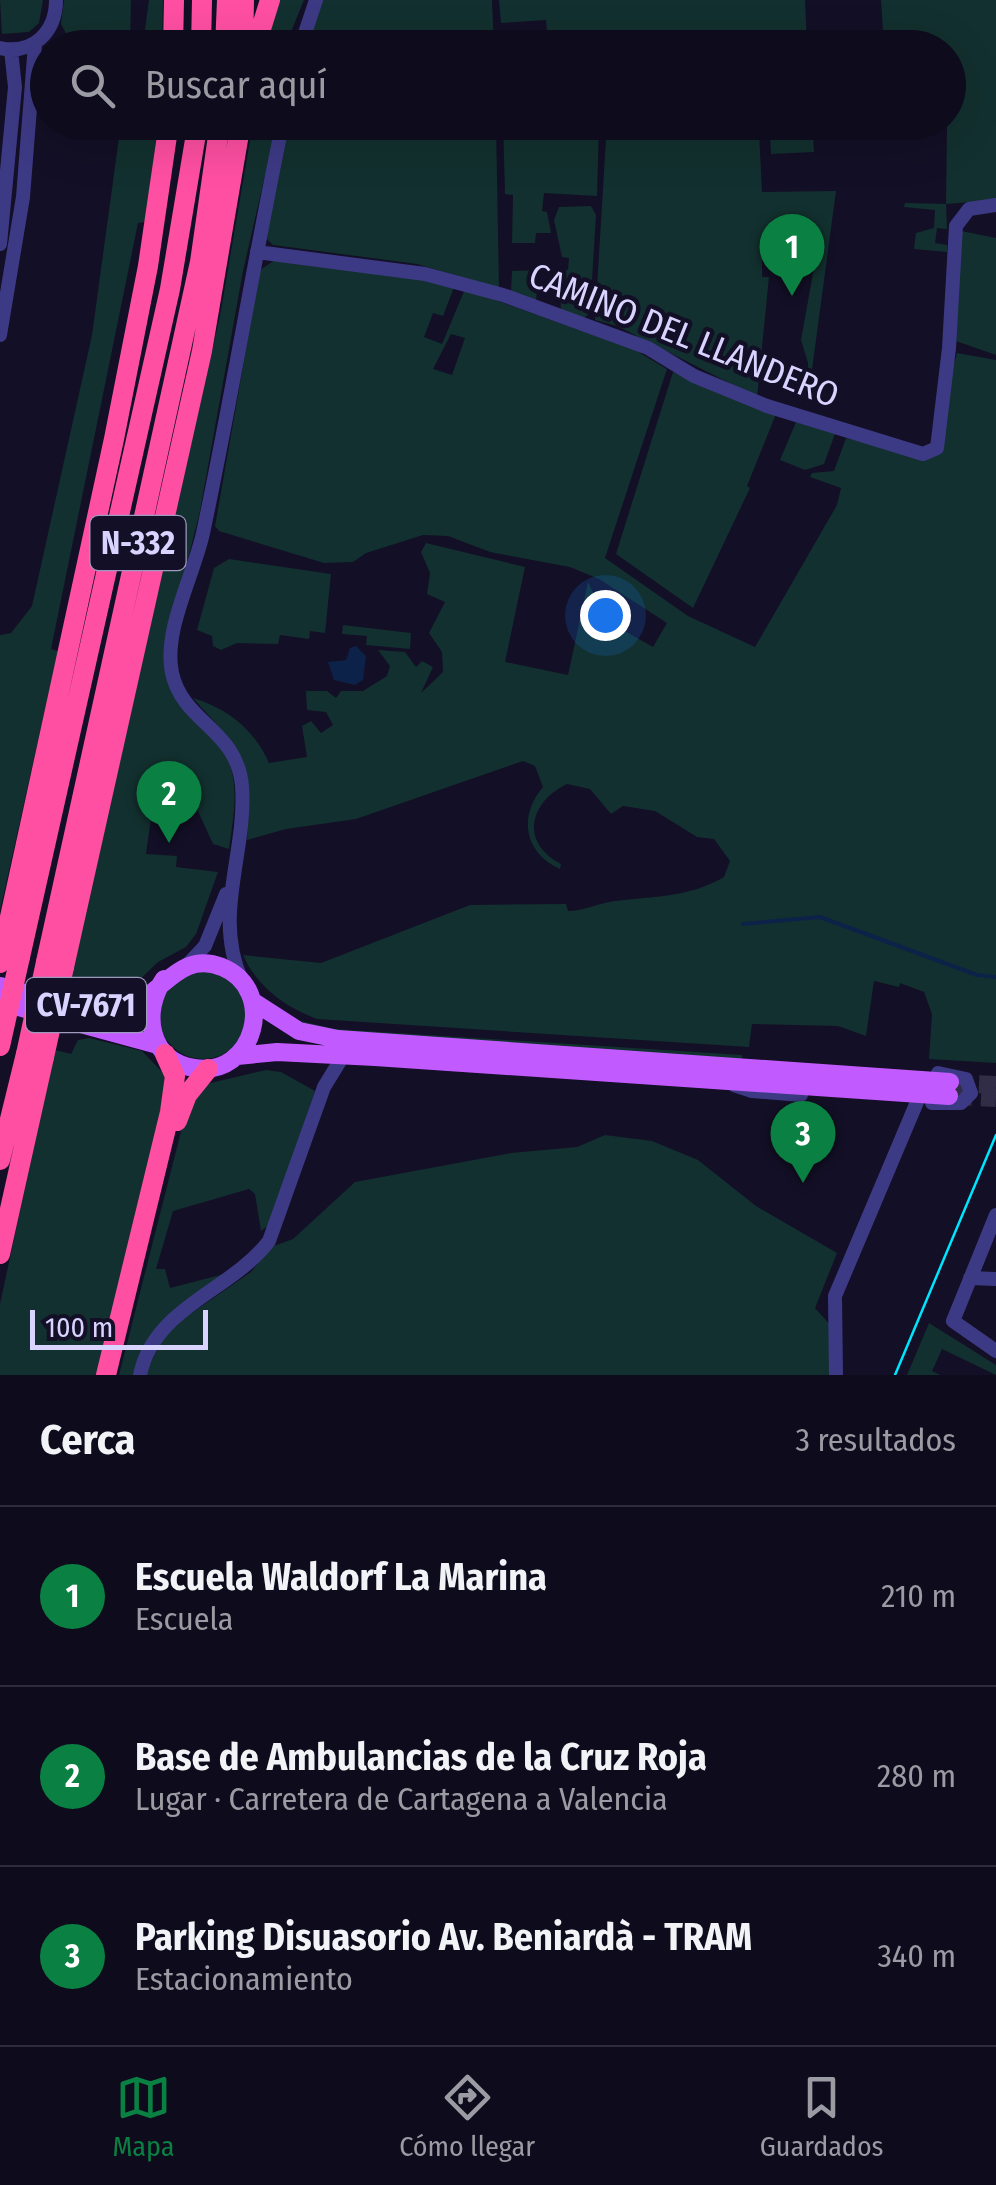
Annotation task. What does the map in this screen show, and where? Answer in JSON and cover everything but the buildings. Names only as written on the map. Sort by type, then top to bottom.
[{"type":"highway","points":[[173,30],[174,0]]},
{"type":"highway","points":[[226,0],[226,30]]},
{"type":"highway","points":[[243,30],[244,0]]},
{"type":"highway","points":[[260,30],[270,0]]},
{"type":"highway","name":"N-332","points":[[0,1047],[8,957],[148,266],[166,140]]},
{"type":"highway","name":"N-332","points":[[114,439],[168,245],[187,140]]},
{"type":"highway","name":"N-332","points":[[8,957],[170,290],[195,140]]},
{"type":"highway","name":"N-332","points":[[0,1160],[35,1055],[55,964],[200,262],[217,140]]},
{"type":"highway","points":[[55,964],[202,351],[239,140]]},
{"type":"highway","points":[[110,1375],[170,1112],[174,1076],[162,1050]]},
{"type":"highway","points":[[0,1254],[35,1055]]},
{"type":"highway","points":[[110,1375],[181,1109],[208,1069]]},
{"type":"main road","name":"CV-7671","points":[[0,986],[65,1003],[111,1007],[143,1000],[186,966],[217,965],[242,981]]},
{"type":"main road","name":"CV-7671","points":[[162,1050],[150,1018],[156,991],[164,980]]},
{"type":"main road","points":[[242,981],[254,1002],[289,1026],[338,1039],[949,1089]]},
{"type":"main road","name":"CV-7671","points":[[0,1002],[162,1050],[192,1068],[208,1069]]},
{"type":"main road","points":[[238,1056],[253,1031],[254,1002]]},
{"type":"main road","points":[[208,1069],[238,1056],[312,1055],[720,1073]]},
{"type":"street","points":[[47,30],[52,24],[56,0]]},
{"type":"street","points":[[306,30],[316,0]]},
{"type":"street","points":[[0,244],[15,88],[6,49]]},
{"type":"street","points":[[0,335],[23,198],[30,100]]},
{"type":"street","points":[[242,981],[228,939],[230,884],[242,808],[236,757],[181,696],[172,673],[171,652],[202,538],[279,140]]},
{"type":"street","name":"CAMINO DEL LLANDERO","points":[[257,252],[410,271],[503,295],[648,348],[694,376],[767,406],[923,454],[936,448],[950,348],[956,226],[970,209],[996,204]]},
{"type":"street","points":[[186,966],[204,946],[230,884]]},
{"type":"street","points":[[312,1055],[320,1066],[324,1087]]},
{"type":"street","points":[[140,1375],[156,1336],[180,1311],[253,1262],[269,1241],[324,1087],[344,1056]]},
{"type":"street","points":[[753,1060],[951,1074],[970,1082],[971,1092],[961,1103],[752,1092],[720,1073],[753,1060]]},
{"type":"street","points":[[836,1375],[835,1296],[917,1102]]},
{"type":"street","points":[[996,1215],[953,1318],[956,1326],[996,1351]]},
{"type":"street","points":[[970,1278],[996,1279]]},
{"type":"green space","points":[[0,0],[43,0],[39,23],[29,32],[2,34]]},
{"type":"green space","points":[[64,0],[131,0],[130,30],[64,30],[61,24]]},
{"type":"green space","points":[[149,0],[163,0],[162,30],[145,30]]},
{"type":"green space","points":[[277,0],[304,0],[292,30],[268,30]]},
{"type":"green space","points":[[322,0],[492,0],[493,30],[313,30]]},
{"type":"green space","points":[[499,0],[805,0],[806,30],[547,30],[546,20],[501,23]]},
{"type":"green space","points":[[881,0],[996,0],[996,200],[946,204],[947,140],[966,140],[966,30],[883,30]]},
{"type":"green space","points":[[119,140],[156,140],[146,222],[138,223],[51,649],[58,651],[0,911],[0,635],[11,633],[32,606],[92,335]]},
{"type":"green space","points":[[250,140],[273,140],[243,271],[200,511],[164,655],[173,691],[216,740],[230,765],[235,801],[229,849],[213,844],[197,809],[170,802],[152,811],[146,854],[177,856],[176,867],[218,872],[196,934],[186,947],[158,962],[131,988],[70,983],[220,316]]},
{"type":"green space","points":[[286,140],[496,140],[499,288],[417,264],[273,245],[267,239]]},
{"type":"green space","points":[[503,140],[599,140],[597,196],[544,193],[542,211],[547,212],[551,233],[536,233],[535,243],[512,243],[513,195],[505,194]]},
{"type":"green space","points":[[606,140],[759,140],[762,192],[836,191],[807,407],[808,363],[801,340],[816,256],[811,255],[813,234],[780,229],[777,246],[762,246],[762,277],[769,277],[757,397],[617,326],[595,320]]},
{"type":"green space","points":[[770,140],[813,140],[814,152],[771,154]]},
{"type":"green space","points":[[905,203],[946,204],[947,229],[937,228],[935,243],[947,245],[947,252],[914,249],[916,233],[934,228],[935,210],[904,207]]},
{"type":"green space","points":[[591,206],[596,215],[590,313],[584,318],[561,310],[559,269],[568,270],[569,258],[562,257],[554,220],[559,207]]},
{"type":"green space","points":[[961,231],[996,238],[996,355],[956,341]]},
{"type":"green space","points":[[278,258],[401,278],[405,274],[454,287],[443,316],[433,313],[424,337],[442,344],[465,289],[635,350],[667,369],[605,558],[688,616],[755,647],[837,505],[841,488],[810,477],[812,473],[834,471],[846,438],[928,458],[957,353],[996,360],[996,1063],[929,1059],[932,1014],[924,992],[900,983],[899,987],[874,981],[866,1036],[838,1026],[752,1024],[749,1047],[317,1019],[283,1002],[264,986],[243,955],[321,963],[470,905],[566,904],[568,911],[671,895],[724,877],[730,861],[714,839],[697,837],[655,811],[623,806],[611,814],[590,789],[567,784],[545,801],[534,822],[539,845],[561,864],[560,869],[532,844],[530,810],[543,787],[535,766],[523,761],[356,819],[286,829],[247,840],[249,791],[242,760],[225,733],[193,698],[238,722],[256,740],[269,763],[307,757],[302,726],[311,721],[321,733],[333,725],[326,712],[307,710],[306,691],[327,691],[336,698],[341,691],[363,691],[387,676],[390,666],[378,650],[405,652],[416,667],[422,661],[433,667],[421,693],[443,672],[442,652],[429,633],[445,602],[427,594],[430,573],[421,552],[426,543],[525,567],[505,662],[568,675],[588,582],[607,621],[653,647],[667,623],[599,579],[570,567],[490,552],[448,536],[423,535],[366,553],[353,562],[324,563],[219,531],[215,526],[260,270]],"holes":[[[451,334],[465,338],[452,375],[433,369]]]},
{"type":"green space","points":[[539,270],[536,301],[511,292],[512,271]]},
{"type":"green space","points":[[673,372],[776,414],[747,486],[750,488],[693,608],[616,554]]},
{"type":"green space","points":[[796,422],[835,434],[824,464],[805,470],[780,460]]},
{"type":"green space","points":[[229,559],[331,574],[325,633],[310,631],[309,639],[280,635],[278,644],[237,643],[221,650],[213,646],[212,636],[197,630],[214,568]]},
{"type":"green space","points":[[343,625],[411,633],[410,649],[366,645],[367,636],[342,634]]},
{"type":"green space","points":[[203,971],[234,984],[247,1015],[234,1046],[203,1059],[172,1046],[159,1015],[172,984]]},
{"type":"green space","points":[[297,1020],[334,1029],[742,1055],[742,1059],[317,1031]]},
{"type":"green space","points":[[89,1038],[142,1051],[166,1076],[167,1091],[100,1375],[0,1375],[0,1304],[55,1050],[71,1054],[78,1040]]},
{"type":"green space","points":[[266,1070],[281,1072],[315,1091],[269,1225],[261,1231],[255,1194],[249,1189],[173,1211],[156,1269],[165,1269],[170,1288],[228,1273],[252,1251],[223,1282],[173,1312],[158,1326],[134,1375],[119,1375],[187,1108],[202,1085]]},
{"type":"green space","points":[[605,1135],[652,1141],[698,1160],[756,1206],[837,1253],[815,1308],[833,1328],[832,1375],[145,1375],[163,1338],[180,1321],[251,1272],[271,1247],[293,1239],[355,1182],[511,1153],[577,1147]]},
{"type":"green space","points":[[929,1323],[996,1365],[996,1375],[942,1349],[932,1371],[940,1375],[907,1375]]},
{"type":"water","points":[[356,646],[366,656],[363,680],[355,685],[334,680],[328,662],[346,660],[350,648]]},
{"type":"waterway","points":[[743,924],[820,917],[977,975],[996,977]]},
{"type":"tunnel","points":[[952,1083],[996,1085]]},
{"type":"tunnel","points":[[954,1096],[996,1098]]},
{"type":"tram line","points":[[895,1375],[996,1135]]},
{"type":"place","name":"Escuela Waldorf La Marina","points":[[792,296]]},
{"type":"place","name":"Base de Ambulancias de la Cruz Roja","points":[[169,843]]},
{"type":"place","name":"Parking Disuasorio Av. Beniardà - TRAM","points":[[803,1183]]}]
